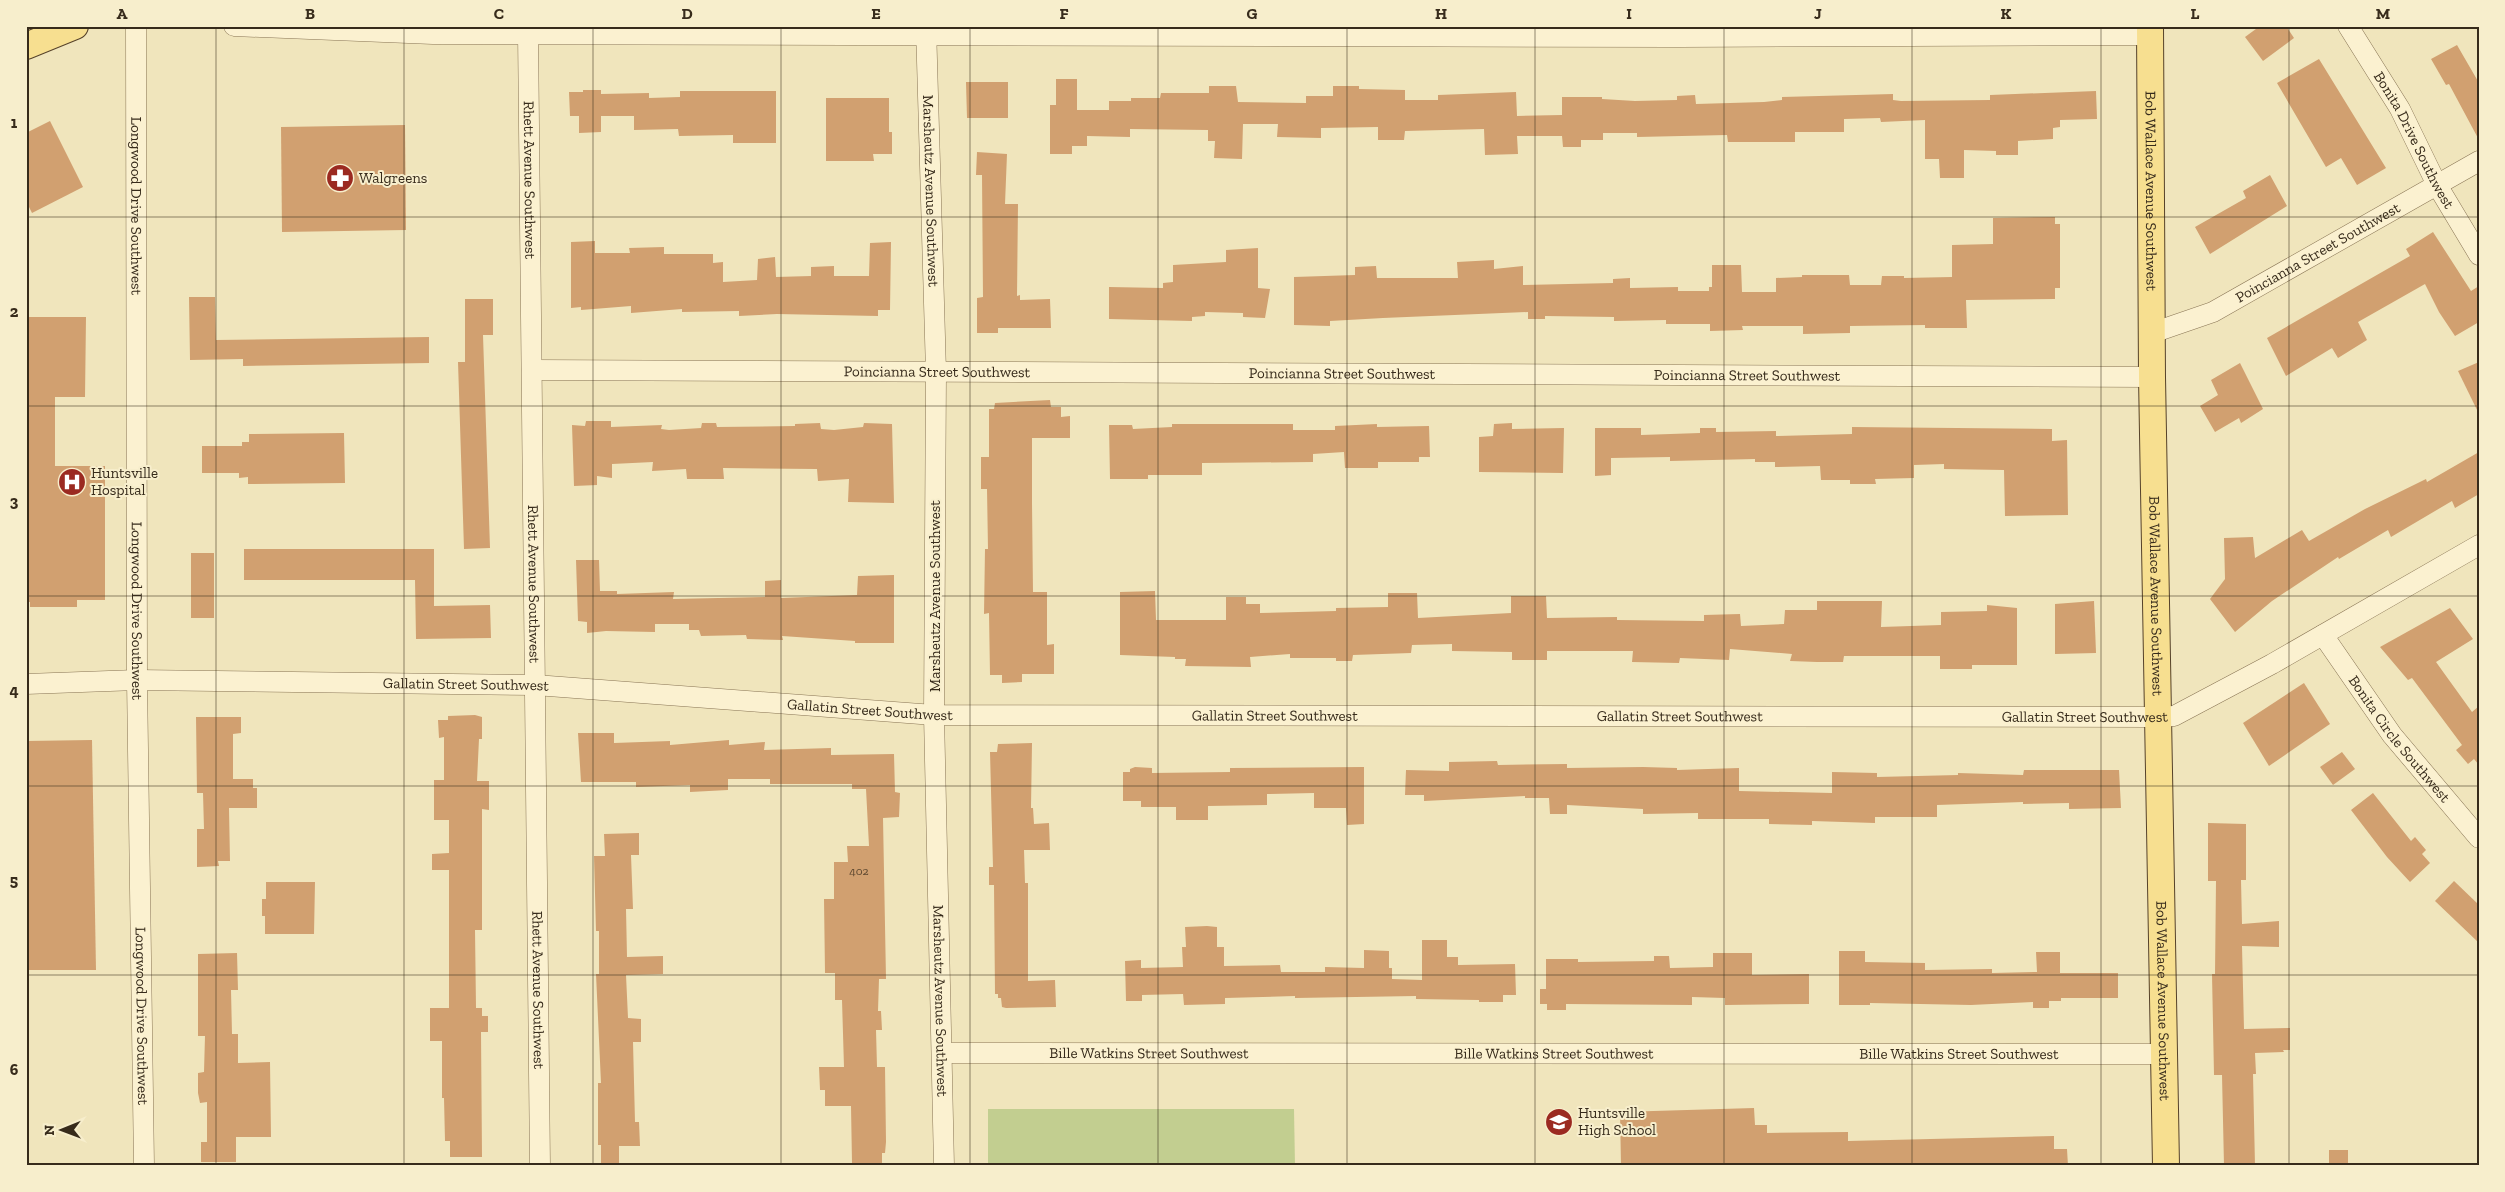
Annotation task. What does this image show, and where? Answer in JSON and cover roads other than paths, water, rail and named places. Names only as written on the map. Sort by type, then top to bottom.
[{"type":"main road","points":[[26,46],[75,26]]},
{"type":"main road","name":"Bob Wallace Avenue Southwest","points":[[2150,31],[2152,377],[2166,1166]]},
{"type":"street","name":"Longwood Drive Southwest","points":[[136,26],[137,680],[144,1166]]},
{"type":"street","points":[[234,26],[433,34],[926,30],[1649,37],[2150,31]]},
{"type":"street","name":"Bonita Drive Southwest","points":[[2348,26],[2400,109],[2437,185],[2479,255]]},
{"type":"street","name":"Marsheutz Avenue Southwest","points":[[926,30],[936,372],[934,715],[943,1053],[944,1166]]},
{"type":"street","name":"Rhett Avenue Southwest","points":[[528,32],[540,1166]]},
{"type":"street","name":"Poincianna Street Southwest","points":[[2152,333],[2213,312],[2479,160]]},
{"type":"street","name":"Poincianna Street Southwest","points":[[532,370],[2152,377]]},
{"type":"street","name":"Gallatin Street Southwest","points":[[26,684],[137,680],[535,685],[934,715],[2157,717],[2174,716],[2322,635],[2479,545]]},
{"type":"street","name":"Bonita Circle Southwest","points":[[2322,635],[2392,735],[2479,838]]},
{"type":"street","name":"Bille Watkins Street Southwest","points":[[943,1053],[2164,1054]]},
{"type":"place","name":"Walgreens","points":[[340,178]]},
{"type":"place","name":"Huntsville Hospital","points":[[72,482]]},
{"type":"place","name":"Huntsville High School","points":[[1559,1122]]}]
